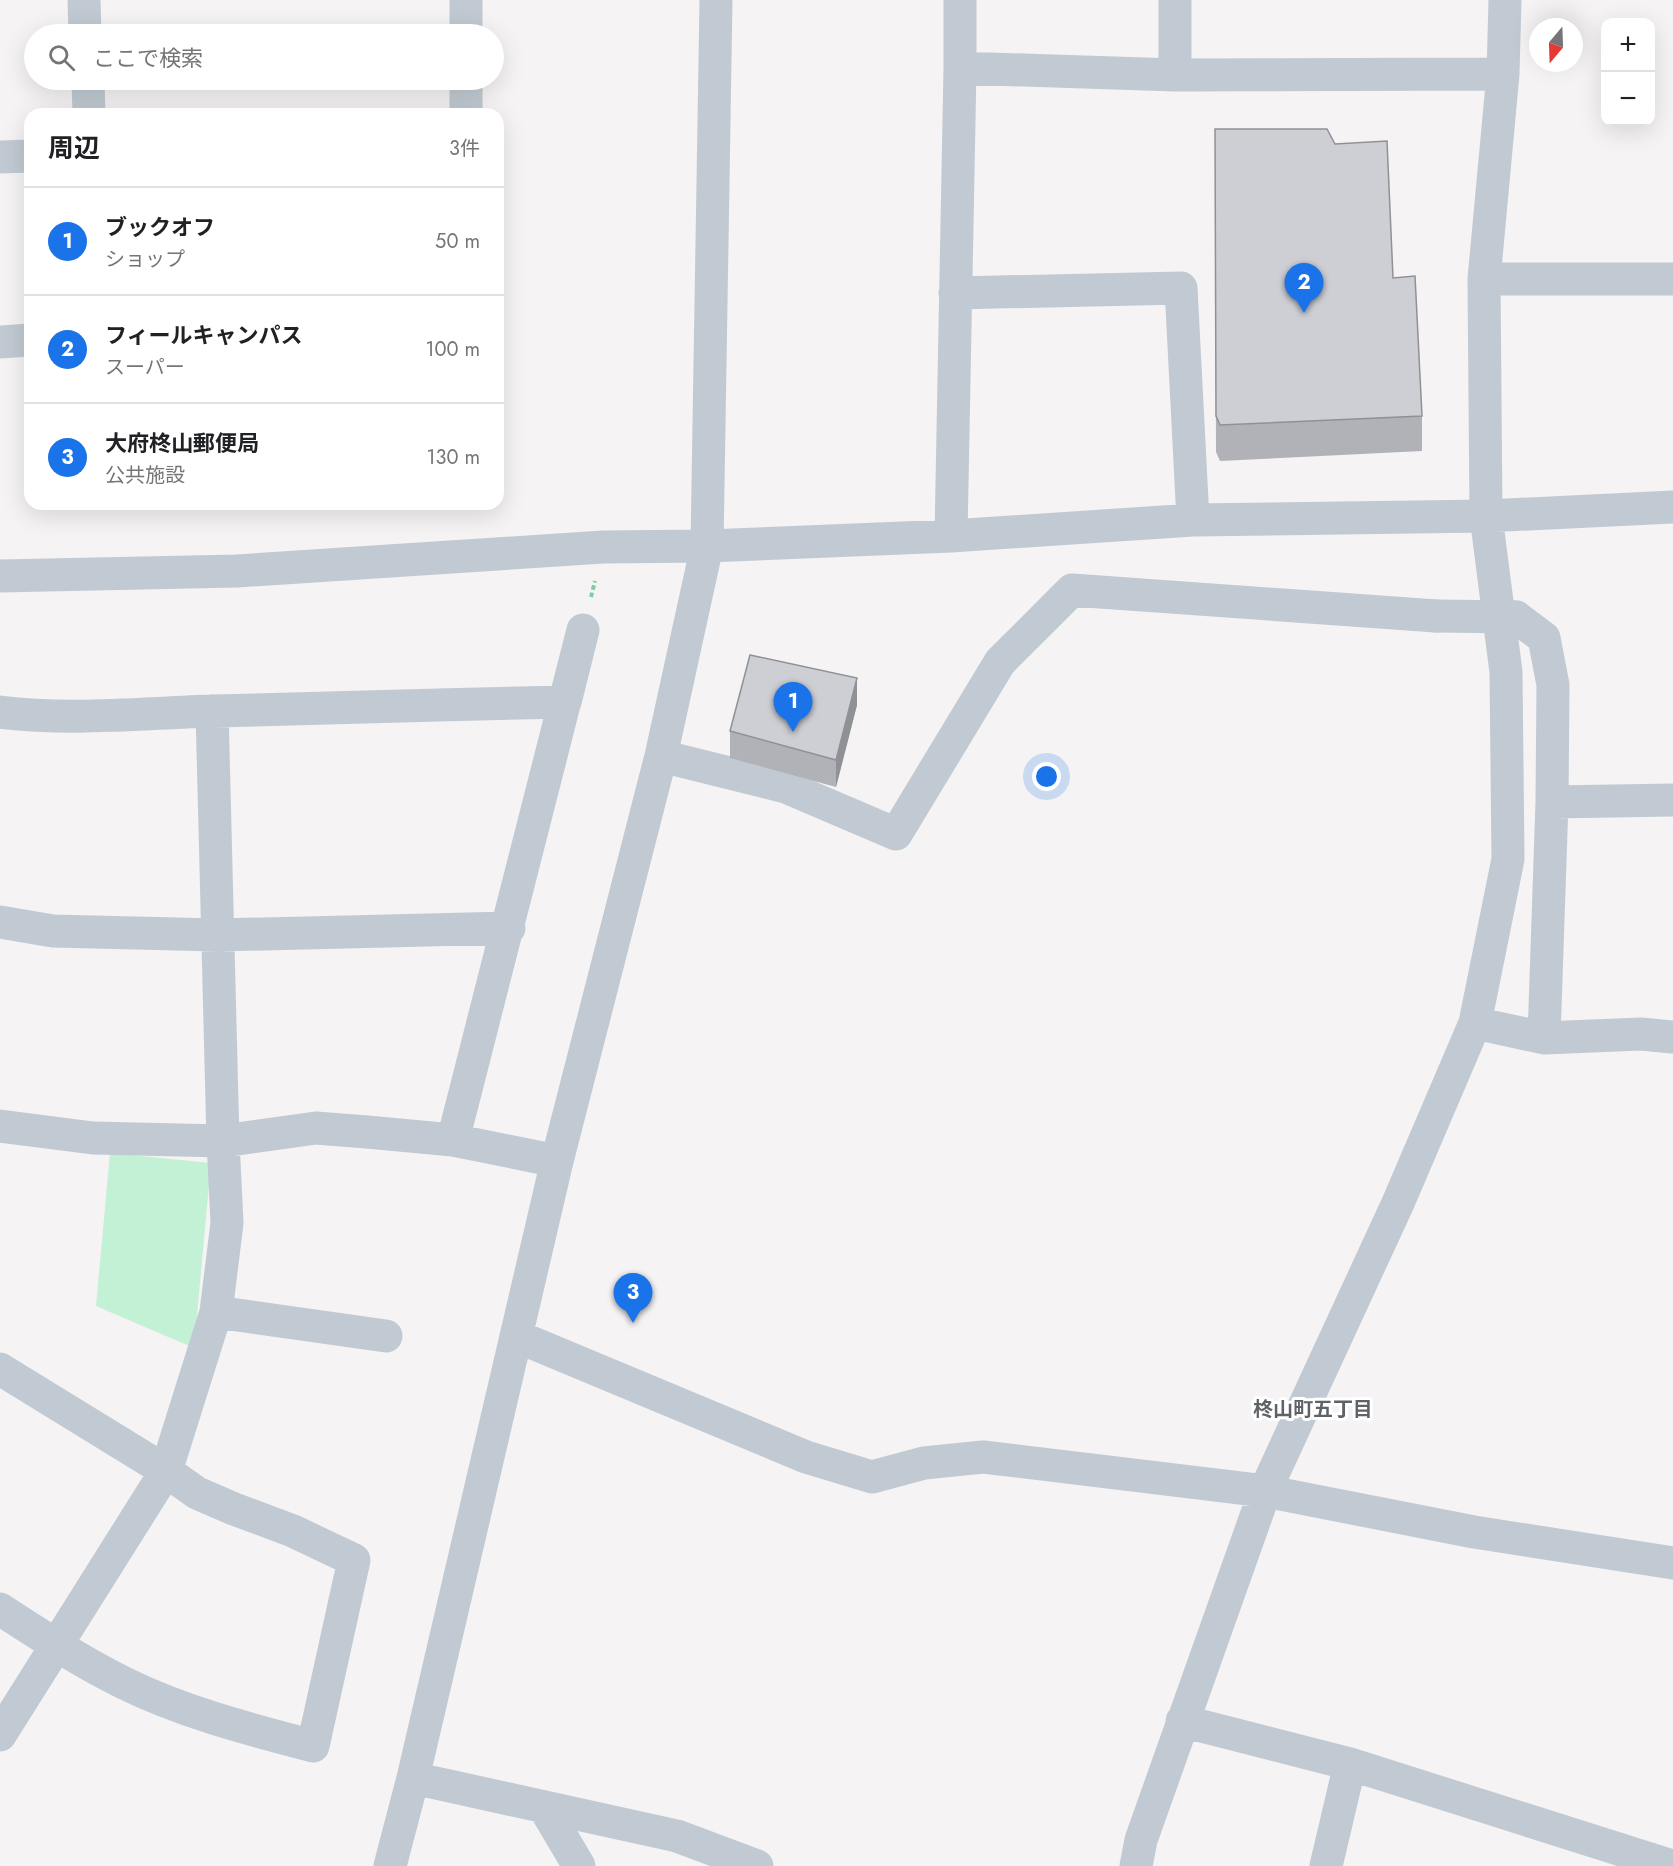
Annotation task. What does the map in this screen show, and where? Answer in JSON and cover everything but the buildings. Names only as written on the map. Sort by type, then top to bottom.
[{"type":"street","points":[[84,0],[85,24]]},
{"type":"street","points":[[466,0],[466,24]]},
{"type":"street","points":[[390,1866],[413,1778],[557,1161],[661,756],[707,546],[717,0]]},
{"type":"street","points":[[951,536],[960,0]]},
{"type":"street","points":[[1175,0],[1175,75]]},
{"type":"street","points":[[1136,1866],[1141,1840],[1265,1491],[1398,1203],[1475,1023],[1508,859],[1506,672],[1486,516],[1484,279],[1503,74],[1505,0]]},
{"type":"street","points":[[960,68],[1175,75],[1503,74]]},
{"type":"street","points":[[88,90],[89,108]]},
{"type":"street","points":[[466,90],[466,108]]},
{"type":"street","points":[[0,157],[24,156]]},
{"type":"street","points":[[1484,279],[1673,279]]},
{"type":"street","points":[[956,293],[1181,288],[1193,520]]},
{"type":"street","points":[[0,342],[24,340]]},
{"type":"street","points":[[0,576],[237,571],[603,547],[707,546],[951,536],[1193,520],[1486,516],[1673,507]]},
{"type":"street","points":[[661,756],[786,787],[896,834],[1000,662],[1072,590],[1436,616],[1516,617],[1544,638],[1553,685],[1552,802],[1544,1038]]},
{"type":"street","points":[[0,712],[28,716],[114,716],[212,711],[565,702],[583,630]]},
{"type":"street","points":[[453,1140],[509,928],[583,630]]},
{"type":"street","points":[[0,1735],[166,1471],[216,1312],[227,1222],[212,711]]},
{"type":"street","points":[[1552,802],[1673,800]]},
{"type":"street","points":[[0,922],[53,931],[218,935],[509,928]]},
{"type":"street","points":[[1475,1023],[1544,1038],[1641,1034],[1673,1037]]},
{"type":"street","points":[[0,1126],[93,1138],[223,1141],[316,1128],[453,1140],[557,1161]]},
{"type":"street","points":[[216,1312],[386,1336]]},
{"type":"street","points":[[516,1336],[806,1457],[872,1477],[924,1463],[983,1457],[1265,1491],[1474,1532],[1673,1563]]},
{"type":"street","points":[[0,1369],[197,1492],[234,1509],[293,1531],[354,1560],[312,1746],[194,1712],[123,1682],[57,1645],[0,1609]]},
{"type":"street","points":[[1182,1721],[1350,1764],[1672,1866]]},
{"type":"street","points":[[1326,1866],[1350,1764]]},
{"type":"street","points":[[413,1778],[677,1836],[757,1866]]},
{"type":"street","points":[[544,1807],[579,1866]]},
{"type":"path","points":[[583,630],[603,547]]},
{"type":"green space","points":[[110,1153],[211,1163],[194,1348],[96,1306]]},
{"type":"place","name":"フィールキャンパス","points":[[1304,313]]},
{"type":"place","name":"ブックオフ","points":[[793,732]]},
{"type":"place","name":"大府柊山郵便局","points":[[633,1323]]},
{"type":"district","name":"柊山町五丁目","points":[[1313,1409]]}]
